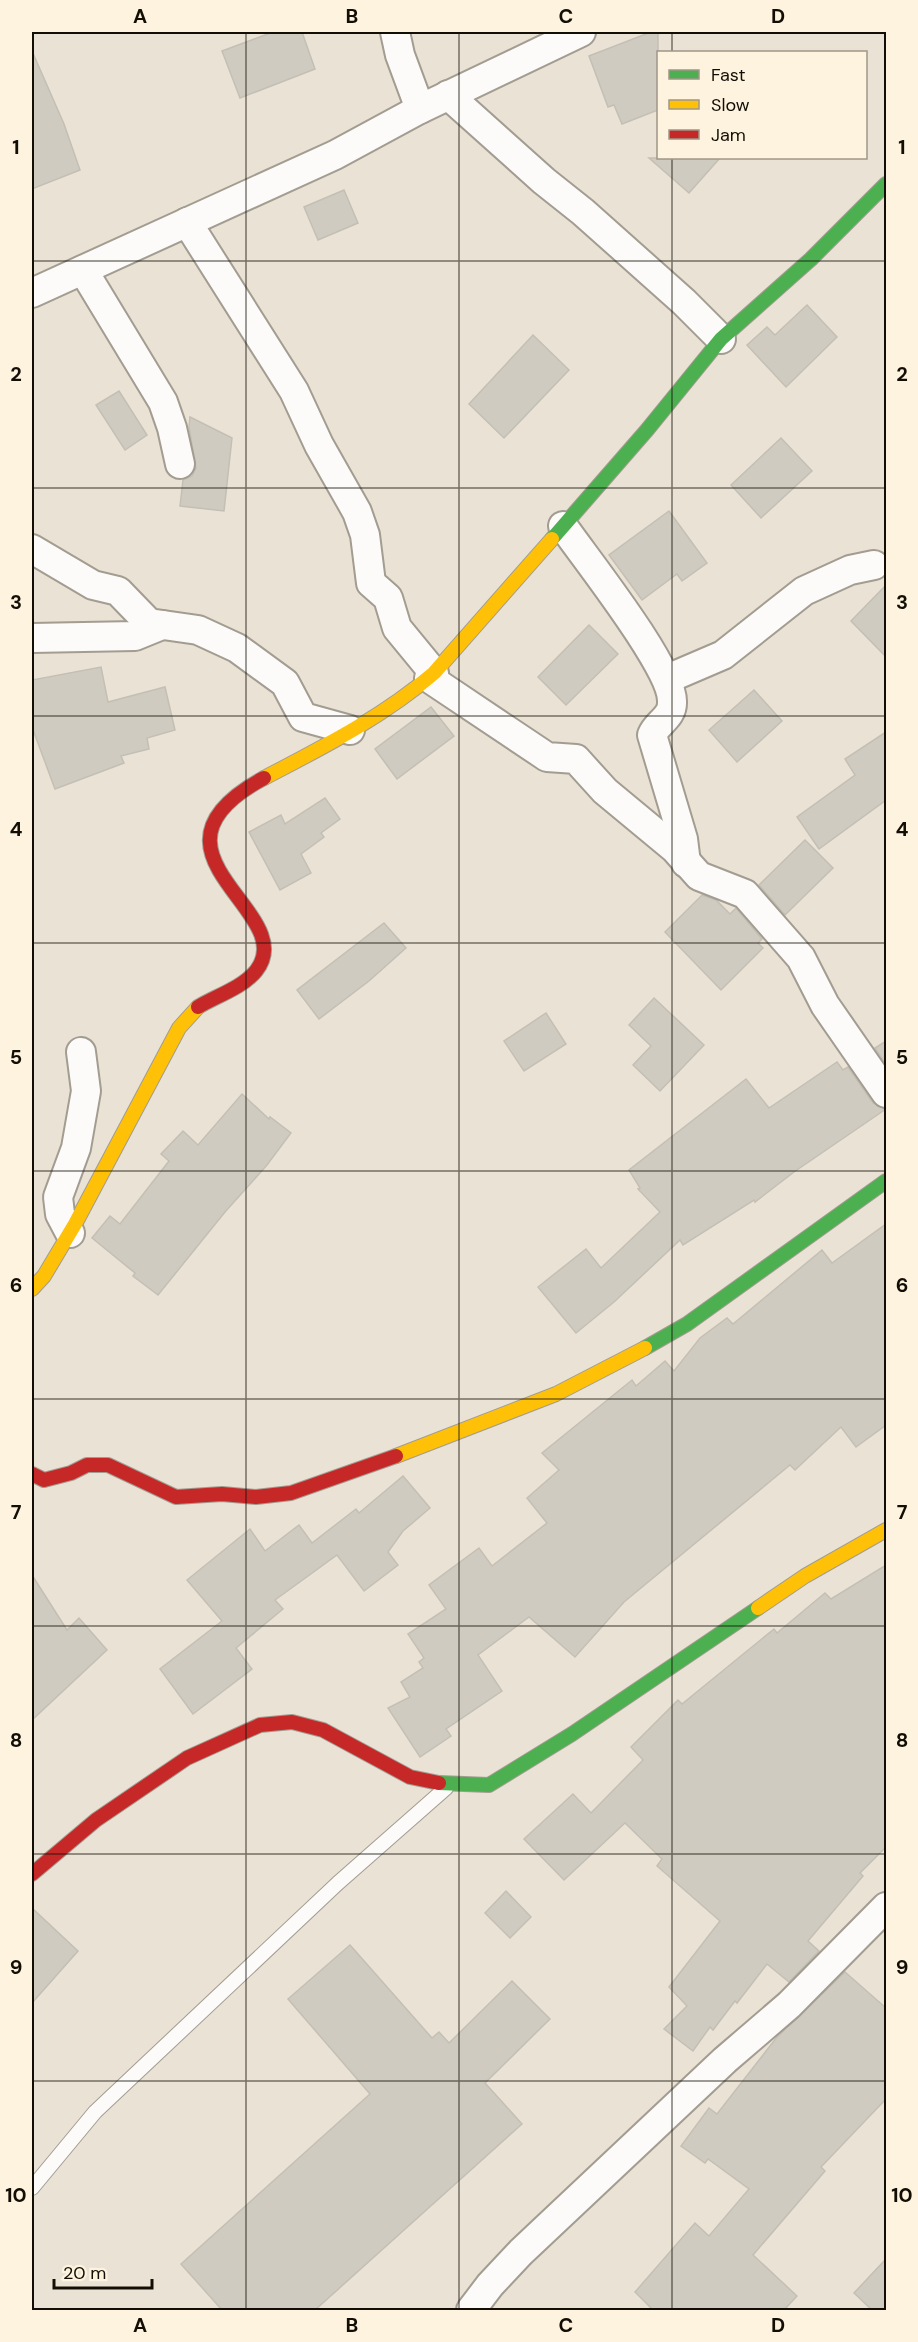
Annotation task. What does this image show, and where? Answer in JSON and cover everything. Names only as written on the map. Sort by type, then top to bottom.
[{"type":"street","points":[[394,32],[420,109]]},
{"type":"street","points":[[32,293],[335,155],[448,95],[581,32]]},
{"type":"street","points":[[448,95],[544,182],[583,212],[684,302],[721,339]]},
{"type":"street","points":[[32,1289],[44,1276],[70,1233],[148,1092],[179,1028],[190,1013],[253,976],[260,966],[263,955],[259,929],[216,867],[209,848],[209,827],[221,806],[257,782],[394,705],[432,676],[647,430],[721,339],[811,259],[886,184]]},
{"type":"street","points":[[187,222],[294,391],[319,445],[357,512],[365,535],[371,583],[388,598],[397,628],[432,676],[547,757],[576,759],[605,792],[672,846],[699,876],[737,890],[750,900],[801,958],[825,1005],[886,1093]]},
{"type":"street","points":[[83,270],[163,402],[172,428],[180,464]]},
{"type":"street","points":[[563,526],[623,608],[667,679],[672,702],[670,712],[652,735],[683,839],[686,863]]},
{"type":"street","points":[[32,549],[93,585],[118,591],[149,623],[198,630],[237,648],[285,683],[303,717],[350,730]]},
{"type":"street","points":[[667,679],[723,655],[804,591],[850,570],[874,565]]},
{"type":"street","points":[[32,638],[135,636],[162,625]]},
{"type":"street","points":[[70,1233],[60,1214],[58,1197],[76,1148],[86,1091],[81,1052]]},
{"type":"street","points":[[32,1474],[44,1480],[71,1473],[87,1465],[108,1465],[176,1497],[279,1495],[332,1480],[556,1394],[610,1368],[687,1324],[886,1181]]},
{"type":"street","points":[[32,1875],[96,1820],[188,1758],[260,1725],[292,1722],[323,1730],[410,1777],[449,1785],[489,1785],[507,1776],[805,1576],[886,1530]]},
{"type":"street","points":[[471,2310],[520,2252],[725,2060],[789,2005],[886,1907]]},
{"type":"lane","points":[[32,2188],[95,2112],[338,1883],[449,1785]]},
{"type":"building","points":[[273,32],[302,32],[315,69],[240,98],[222,51]]},
{"type":"building","points":[[651,32],[658,32],[657,110],[622,124],[614,105],[608,107],[589,56]]},
{"type":"building","points":[[32,51],[64,124],[80,170],[32,189]]},
{"type":"building","points":[[649,158],[719,159],[689,193]]},
{"type":"building","points":[[344,190],[358,223],[318,240],[304,207]]},
{"type":"building","points":[[807,305],[837,337],[786,387],[747,345],[767,327],[775,335]]},
{"type":"building","points":[[533,335],[569,370],[504,438],[469,404]]},
{"type":"building","points":[[119,391],[147,435],[125,450],[96,405]]},
{"type":"building","points":[[190,417],[232,438],[224,511],[180,506],[183,480],[192,476],[196,468],[189,427]]},
{"type":"building","points":[[781,438],[812,471],[761,518],[731,485]]},
{"type":"building","points":[[669,511],[707,563],[682,581],[677,574],[642,600],[609,555]]},
{"type":"building","points":[[886,585],[886,657],[851,621]]},
{"type":"building","points":[[589,625],[618,654],[566,705],[538,677]]},
{"type":"building","points":[[101,667],[108,702],[165,687],[175,730],[147,738],[149,749],[121,756],[124,763],[55,789],[32,727],[32,680]]},
{"type":"building","points":[[754,690],[782,721],[737,762],[709,730]]},
{"type":"building","points":[[431,707],[454,736],[397,779],[375,749]]},
{"type":"building","points":[[886,732],[886,800],[819,849],[797,817],[855,775],[845,759]]},
{"type":"building","points":[[325,798],[340,819],[321,833],[324,837],[301,854],[311,873],[280,890],[249,832],[281,815],[285,824]]},
{"type":"building","points":[[805,840],[833,868],[785,915],[759,885]]},
{"type":"building","points":[[702,895],[716,900],[730,914],[736,908],[762,939],[758,943],[763,948],[721,990],[665,932]]},
{"type":"building","points":[[384,923],[406,948],[369,981],[319,1019],[297,990]]},
{"type":"building","points":[[654,998],[704,1045],[660,1091],[633,1065],[651,1046],[629,1025]]},
{"type":"building","points":[[546,1013],[566,1044],[524,1071],[504,1041]]},
{"type":"building","points":[[886,1041],[886,1065],[875,1048]]},
{"type":"building","points":[[837,1062],[843,1070],[848,1067],[873,1103],[886,1109],[794,1172],[755,1202],[754,1200],[683,1245],[680,1240],[614,1302],[576,1333],[538,1287],[586,1249],[601,1268],[660,1212],[638,1189],[640,1188],[629,1170],[746,1079],[769,1108]]},
{"type":"building","points":[[242,1094],[269,1119],[270,1117],[291,1133],[158,1295],[133,1276],[135,1273],[92,1238],[110,1216],[120,1224],[169,1161],[161,1154],[183,1131],[198,1145]]},
{"type":"building","points":[[886,1224],[886,1425],[856,1447],[841,1427],[795,1470],[790,1465],[624,1602],[575,1657],[529,1617],[478,1655],[502,1691],[446,1729],[451,1736],[420,1757],[388,1708],[410,1697],[401,1682],[423,1668],[419,1662],[424,1658],[408,1634],[446,1609],[429,1585],[479,1548],[492,1566],[547,1523],[527,1498],[559,1470],[542,1453],[632,1380],[636,1386],[665,1361],[674,1371],[700,1338],[727,1318],[733,1324],[822,1250],[832,1263]]},
{"type":"building","points":[[403,1476],[430,1508],[403,1531],[388,1552],[398,1565],[364,1591],[337,1555],[275,1600],[283,1609],[236,1648],[252,1669],[193,1714],[160,1669],[222,1621],[187,1580],[250,1529],[265,1551],[299,1525],[312,1543],[356,1509],[359,1513]]},
{"type":"building","points":[[886,1565],[886,1847],[860,1873],[863,1876],[808,1941],[819,1951],[789,1982],[767,1964],[713,2030],[710,2027],[693,2051],[664,2029],[687,2006],[669,1987],[720,1921],[657,1866],[662,1859],[625,1823],[564,1880],[524,1839],[573,1794],[591,1813],[643,1760],[631,1747],[678,1700],[682,1704],[774,1629],[777,1633],[825,1593],[831,1599]]},
{"type":"building","points":[[32,1575],[67,1630],[79,1618],[107,1650],[32,1720]]},
{"type":"building","points":[[506,1891],[531,1917],[510,1938],[485,1913]]},
{"type":"building","points":[[32,1908],[78,1951],[32,2003]]},
{"type":"building","points":[[350,1945],[432,2038],[439,2032],[449,2043],[512,1981],[550,2019],[485,2083],[522,2124],[315,2310],[222,2310],[181,2264],[370,2094],[288,1999]]},
{"type":"building","points":[[845,1972],[886,2008],[886,2099],[821,2167],[825,2171],[753,2255],[797,2296],[784,2310],[653,2310],[635,2292],[695,2223],[709,2236],[749,2189],[708,2159],[705,2163],[681,2146],[709,2108],[717,2114],[777,2037]]},
{"type":"building","points":[[886,2259],[886,2310],[872,2310],[854,2293]]},
{"type":"traffic: fast","points":[[552,539],[647,430],[721,339],[811,259],[886,184]]},
{"type":"traffic: fast","points":[[645,1348],[687,1324],[886,1181]]},
{"type":"traffic: fast","points":[[439,1783],[489,1785],[572,1734],[758,1608]]},
{"type":"traffic: slow","points":[[264,778],[373,717],[434,673],[552,539]]},
{"type":"traffic: slow","points":[[32,1289],[44,1276],[75,1224],[179,1028],[198,1007]]},
{"type":"traffic: slow","points":[[396,1456],[556,1394],[645,1348]]},
{"type":"traffic: slow","points":[[758,1608],[805,1576],[886,1530]]},
{"type":"traffic: jam","points":[[198,1007],[250,977],[256,971],[264,949],[258,926],[225,881],[213,856],[211,831],[226,805],[264,778]]},
{"type":"traffic: jam","points":[[32,1474],[44,1480],[71,1473],[87,1465],[108,1465],[176,1497],[222,1494],[256,1497],[291,1493],[396,1456]]},
{"type":"traffic: jam","points":[[32,1874],[96,1820],[187,1758],[260,1725],[292,1722],[323,1730],[410,1777],[439,1783]]}]
